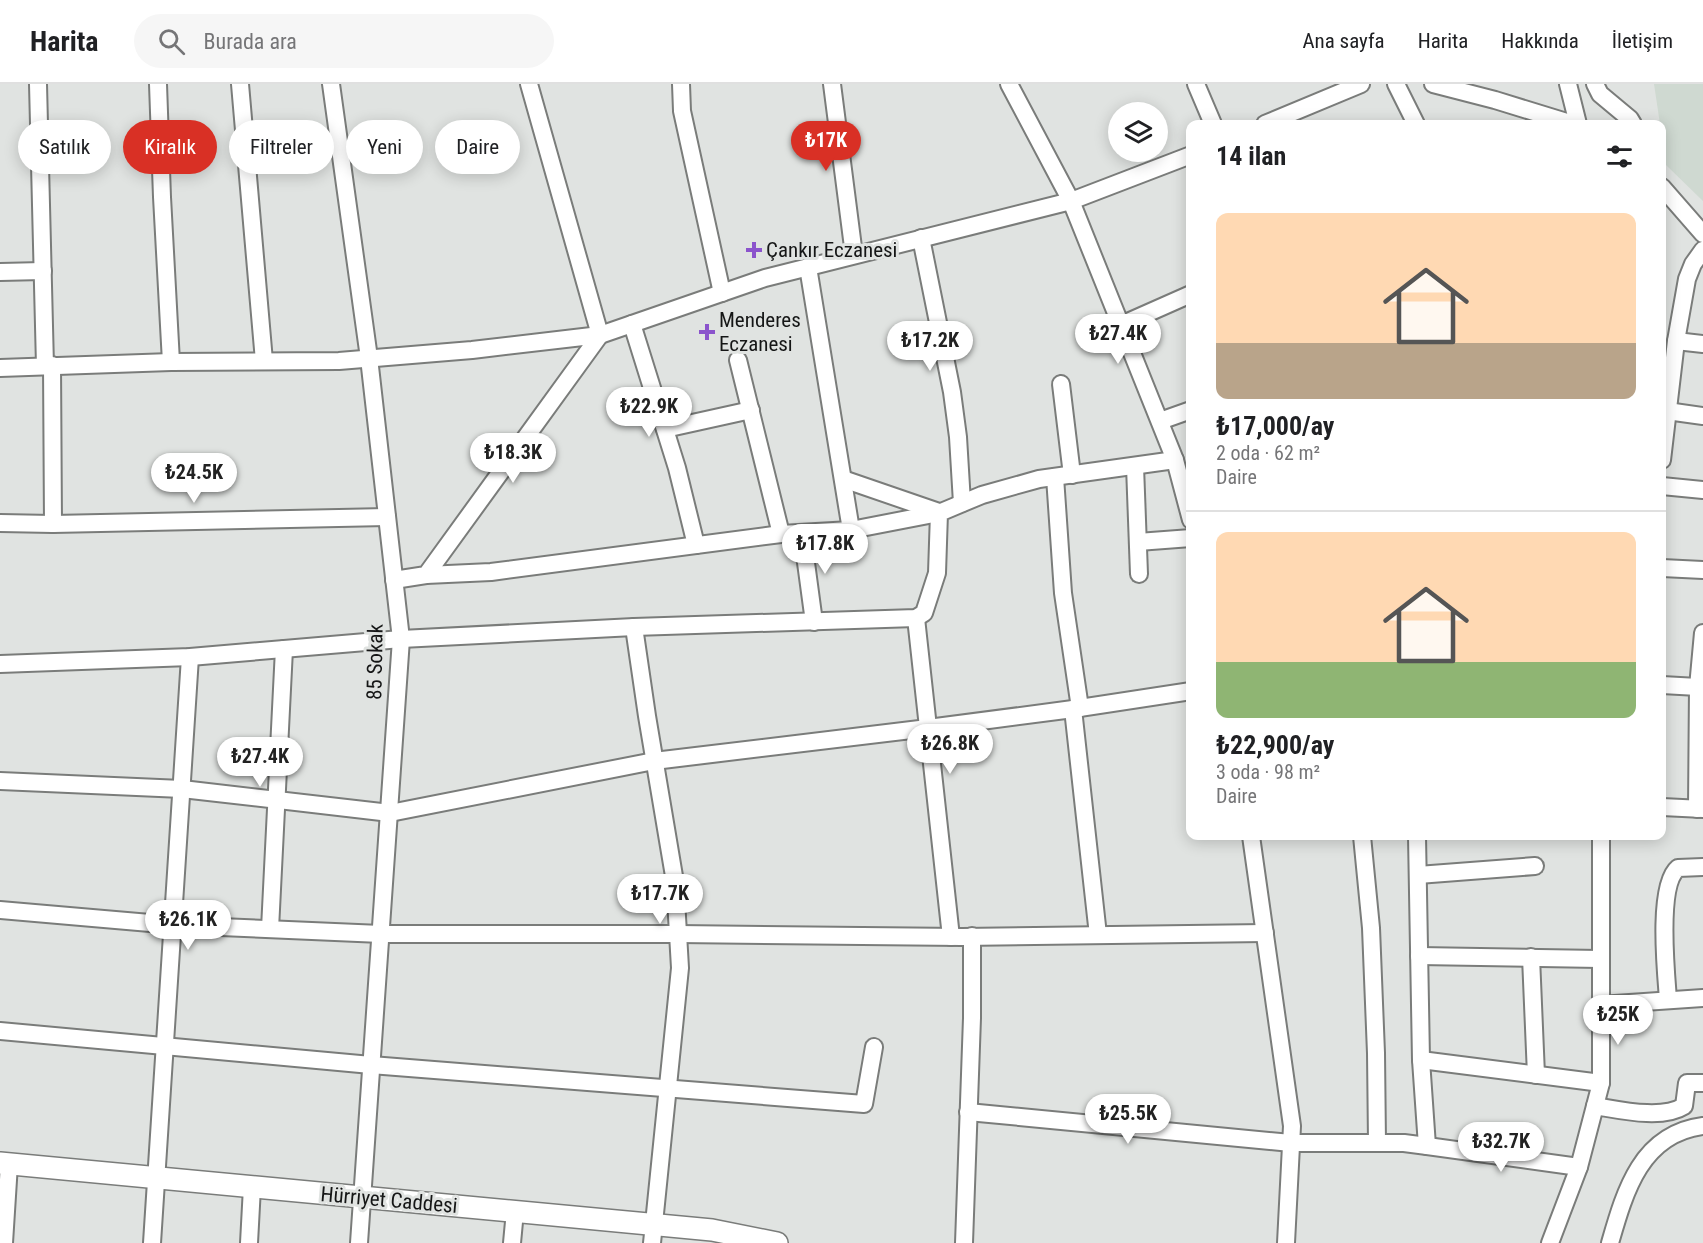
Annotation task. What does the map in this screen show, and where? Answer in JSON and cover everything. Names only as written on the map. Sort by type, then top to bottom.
[{"type":"street","points":[[38,84],[52,524]]},
{"type":"street","points":[[158,84],[171,362]]},
{"type":"street","points":[[240,84],[264,362]]},
{"type":"street","name":"85 Sokak","points":[[331,84],[369,358],[401,639],[359,1243]]},
{"type":"street","points":[[529,84],[600,335]]},
{"type":"street","points":[[681,84],[682,111],[722,293]]},
{"type":"street","points":[[832,84],[854,255]]},
{"type":"street","points":[[1009,84],[1071,201],[1160,421],[1186,497]]},
{"type":"street","points":[[1196,84],[1211,120]]},
{"type":"street","points":[[1275,120],[1362,84]]},
{"type":"street","points":[[1396,84],[1414,120]]},
{"type":"street","points":[[1433,84],[1560,120]]},
{"type":"street","points":[[1568,84],[1577,120]]},
{"type":"street","points":[[1595,84],[1600,94],[1631,120]]},
{"type":"street","points":[[0,368],[171,362],[339,361],[472,350],[600,335],[765,278],[1071,201],[1186,157]]},
{"type":"street","points":[[1666,192],[1703,234]]},
{"type":"street","points":[[921,238],[952,392],[958,438],[962,503]]},
{"type":"street","points":[[1666,421],[1687,279],[1693,264],[1703,250]]},
{"type":"street","points":[[808,267],[852,530]]},
{"type":"street","points":[[0,272],[43,271]]},
{"type":"street","points":[[1121,325],[1186,296]]},
{"type":"street","points":[[632,324],[665,429],[696,545]]},
{"type":"street","points":[[426,575],[600,335]]},
{"type":"street","points":[[1676,341],[1703,344]]},
{"type":"street","points":[[738,360],[781,534]]},
{"type":"street","points":[[1061,384],[1063,593],[1098,935]]},
{"type":"street","points":[[665,429],[751,410]]},
{"type":"street","points":[[1667,411],[1703,416]]},
{"type":"street","points":[[1160,421],[1186,412]]},
{"type":"street","points":[[394,580],[426,575],[491,572],[781,534],[852,530],[939,513],[982,495],[1039,480],[1175,460]]},
{"type":"street","points":[[1135,466],[1139,574]]},
{"type":"street","points":[[843,480],[939,513]]},
{"type":"street","points":[[1666,486],[1703,490]]},
{"type":"street","points":[[0,664],[190,657],[401,639],[634,627],[916,618],[924,613],[937,573],[939,513]]},
{"type":"street","points":[[0,523],[52,524],[387,517]]},
{"type":"street","points":[[802,533],[814,622]]},
{"type":"street","points":[[1138,542],[1186,538]]},
{"type":"street","points":[[1666,568],[1703,570]]},
{"type":"street","points":[[916,618],[951,936]]},
{"type":"street","points":[[634,627],[675,882],[680,968],[653,1234]]},
{"type":"street","points":[[1666,807],[1700,809],[1698,687],[1703,633]]},
{"type":"street","points":[[270,929],[284,649]]},
{"type":"street","points":[[152,1243],[190,657]]},
{"type":"street","points":[[1666,685],[1698,687]]},
{"type":"street","points":[[0,781],[182,789],[390,813],[654,761],[1076,709],[1186,692]]},
{"type":"street","points":[[1252,840],[1292,1125],[1286,1243]]},
{"type":"street","points":[[1362,840],[1371,928],[1377,1143]]},
{"type":"street","points":[[1417,840],[1421,1060],[1427,1146]]},
{"type":"street","points":[[1550,1243],[1579,1167],[1601,1083],[1601,840]]},
{"type":"street","points":[[1418,875],[1535,866]]},
{"type":"street","points":[[1668,999],[1664,923],[1665,906],[1672,877],[1678,868],[1703,867]]},
{"type":"street","points":[[0,910],[173,925],[381,934],[972,936],[1265,933]]},
{"type":"street","points":[[964,1243],[972,1018],[972,936]]},
{"type":"street","points":[[1419,956],[1600,959]]},
{"type":"street","points":[[1531,957],[1536,1075]]},
{"type":"street","points":[[1600,1005],[1703,998]]},
{"type":"street","points":[[0,1031],[371,1065],[864,1104],[874,1047]]},
{"type":"street","points":[[1421,1060],[1601,1083]]},
{"type":"street","points":[[1595,1106],[1639,1112],[1678,1110],[1684,1106],[1687,1083],[1703,1083]]},
{"type":"street","points":[[968,1112],[1291,1143],[1377,1143],[1427,1146],[1579,1167]]},
{"type":"street","points":[[1610,1243],[1629,1188],[1655,1146],[1670,1135],[1703,1126]]},
{"type":"street","points":[[4,1243],[5,1163]]},
{"type":"street","name":"Hürriyet Caddesi","points":[[5,1163],[515,1212],[653,1234],[712,1230],[777,1243]]},
{"type":"street","points":[[249,1243],[252,1187]]},
{"type":"street","points":[[512,1243],[515,1212]]},
{"type":"shaded area","points":[[1654,84],[1703,84],[1703,201],[1666,165],[1666,120],[1659,120]]},
{"type":"place","name":"Çankır Eczanesi","points":[[754,250]]},
{"type":"place","name":"Menderes Eczanesi","points":[[707,332]]}]
